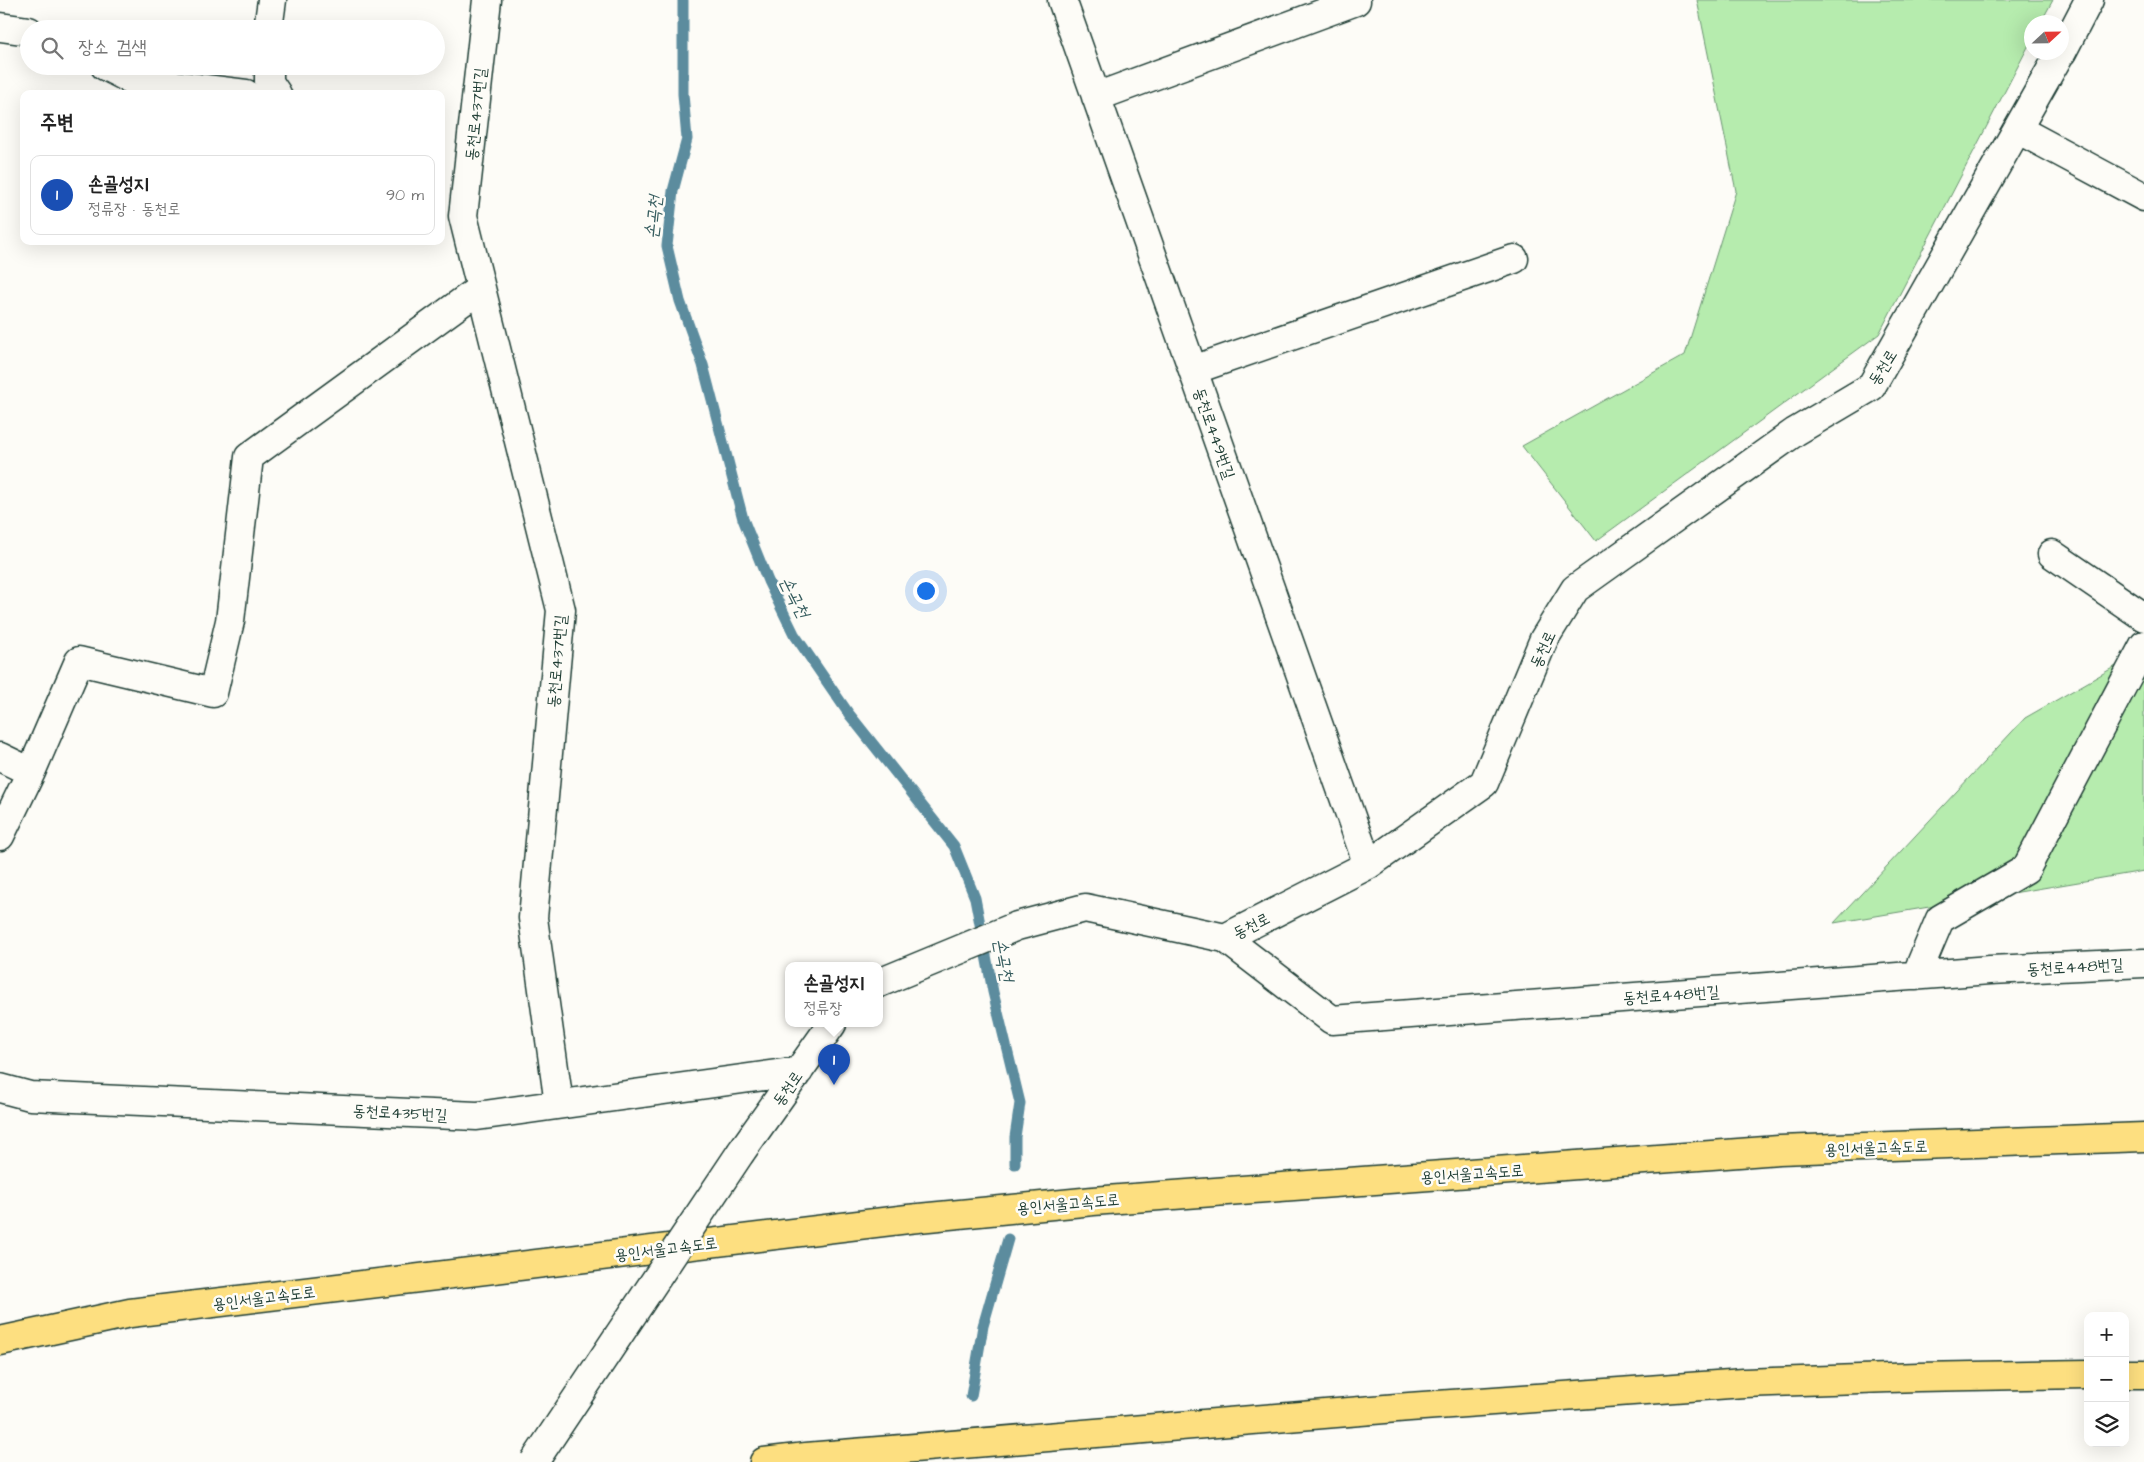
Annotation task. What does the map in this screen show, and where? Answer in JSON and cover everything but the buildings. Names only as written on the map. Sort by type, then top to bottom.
[{"type":"highway","name":"용인서울고속도로","points":[[0,1341],[130,1313],[908,1219],[1083,1202],[1779,1150],[2144,1137]]},
{"type":"highway","points":[[764,1462],[806,1456],[1134,1431],[1409,1407],[1734,1384],[1918,1376],[2084,1374]]},
{"type":"highway","points":[[2129,1374],[2144,1374]]},
{"type":"street","points":[[269,20],[272,0]]},
{"type":"street","name":"동천로437번길","points":[[487,0],[463,216],[453,226],[480,288],[562,610],[533,918],[559,1104]]},
{"type":"street","name":"동천로449번길","points":[[1062,0],[1368,865]]},
{"type":"street","name":"동천로","points":[[2069,37],[2089,0]]},
{"type":"street","points":[[1096,97],[1356,1]]},
{"type":"street","points":[[0,26],[20,29]]},
{"type":"street","name":"동천로","points":[[883,981],[1017,926],[1085,908],[1225,938],[1368,865],[1484,783],[1544,639],[1575,589],[1795,432],[1871,387],[2019,130],[2057,60]]},
{"type":"street","points":[[122,75],[132,80],[213,90]]},
{"type":"street","points":[[269,75],[269,82],[274,90]]},
{"type":"street","points":[[2019,130],[2144,197]]},
{"type":"street","points":[[1193,370],[1514,259]]},
{"type":"street","points":[[0,836],[31,772],[79,661],[213,693],[230,621],[249,457],[480,288]]},
{"type":"street","points":[[2052,554],[2144,617]]},
{"type":"street","points":[[1916,976],[1940,919],[2026,869],[2144,646]]},
{"type":"street","points":[[0,758],[31,772]]},
{"type":"street","name":"동천로448번길","points":[[1225,938],[1332,1020],[1916,976],[2144,963]]},
{"type":"street","name":"동천로","points":[[534,1462],[741,1152],[830,1027]]},
{"type":"street","name":"동천로435번길","points":[[0,1088],[30,1096],[477,1116],[799,1070]]},
{"type":"green space","points":[[1697,0],[2053,0],[2045,15],[2024,15],[2024,54],[1879,334],[1596,541],[1522,446],[1685,355],[1736,191]]},
{"type":"green space","points":[[2144,650],[2144,871],[1834,923],[2025,718]]},
{"type":"waterway","name":"손곡천","points":[[683,0],[683,94],[687,139],[673,191],[667,246],[680,301],[703,365],[743,519],[768,581],[794,634],[849,714],[954,846],[975,898],[993,992],[1020,1103],[1015,1137],[1015,1164]]},
{"type":"waterway","name":"손곡천","points":[[971,1396],[983,1326],[1008,1239]]},
{"type":"place","name":"손골성지","points":[[834,1085]]}]
